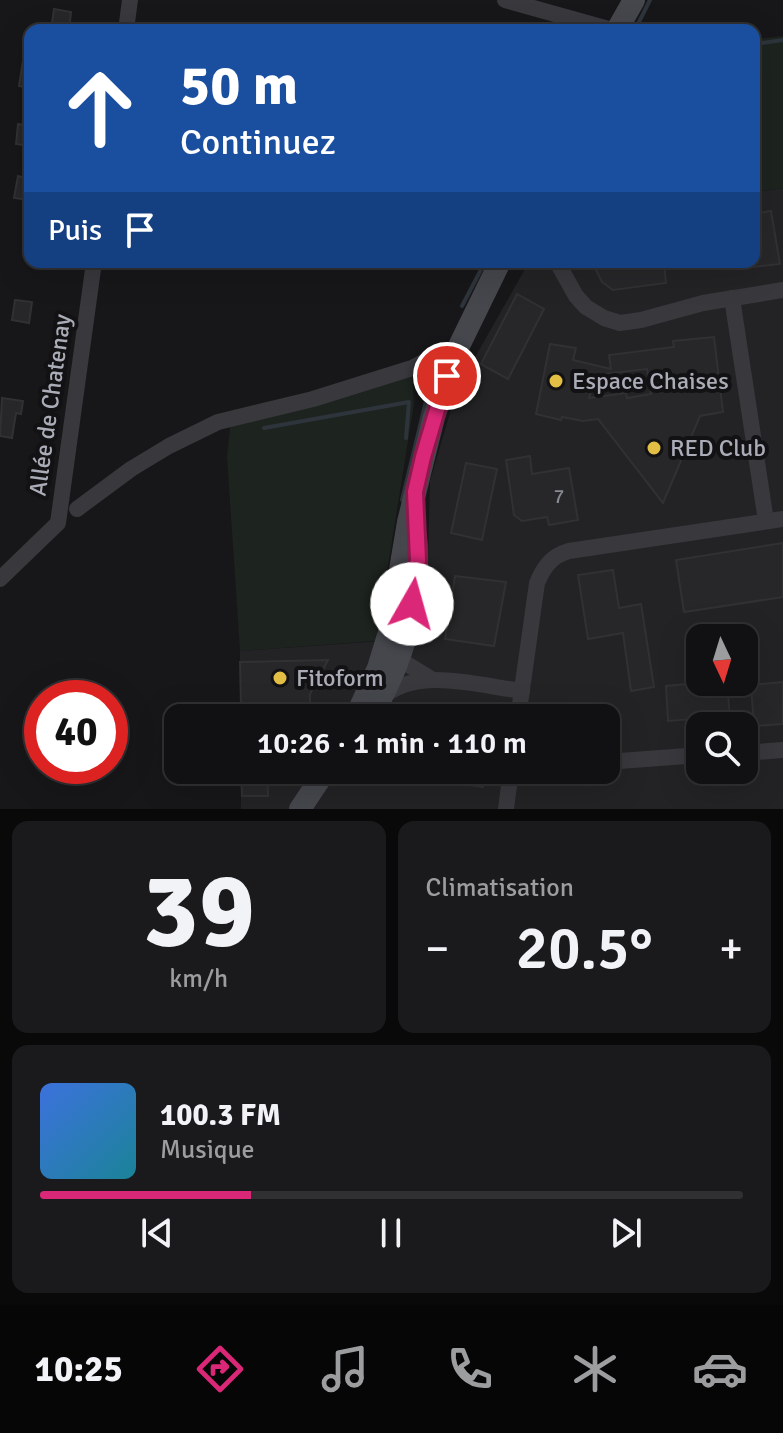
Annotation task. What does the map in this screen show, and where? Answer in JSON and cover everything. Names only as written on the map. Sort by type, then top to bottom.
[{"type":"street","points":[[127,24],[130,0]]},
{"type":"street","points":[[505,0],[593,24]]},
{"type":"street","points":[[619,24],[634,0]]},
{"type":"street","name":"Allée de Chatenay","points":[[0,579],[69,515],[93,268]]},
{"type":"street","points":[[390,679],[390,629],[423,457],[447,376],[497,268]]},
{"type":"street","points":[[560,268],[580,302],[604,318],[620,323],[783,290]]},
{"type":"street","points":[[520,704],[537,583],[542,570],[552,559],[569,551],[775,520],[732,298]]},
{"type":"street","points":[[69,515],[131,469],[218,422],[313,399],[412,368],[425,361]]},
{"type":"street","points":[[368,704],[390,679],[416,576],[415,492]]},
{"type":"street","points":[[390,679],[433,680],[522,691]]},
{"type":"street","points":[[758,752],[783,750]]},
{"type":"street","points":[[620,761],[686,756]]},
{"type":"street","points":[[300,809],[317,784]]},
{"type":"street","points":[[506,809],[509,784]]},
{"type":"shaded area","points":[[783,36],[783,188],[760,191],[760,38]]},
{"type":"shaded area","points":[[783,188],[783,809],[241,809],[241,784],[620,784],[620,704],[240,704],[240,651],[413,639],[428,562],[430,481],[457,389],[526,268],[760,268],[760,191]]},
{"type":"shaded area","points":[[412,368],[414,404],[376,641],[240,651],[227,457],[231,418]]},
{"type":"building","points":[[54,9],[71,12],[70,24],[52,24]]},
{"type":"building","points":[[24,54],[24,87],[19,86]]},
{"type":"building","points":[[18,124],[24,125],[24,145],[16,144]]},
{"type":"building","points":[[18,176],[24,178],[24,199],[14,198]]},
{"type":"building","points":[[771,211],[780,264],[760,266],[760,213]]},
{"type":"building","points":[[595,268],[665,268],[666,283],[613,290],[602,282]]},
{"type":"building","points":[[517,294],[544,309],[508,379],[481,364]]},
{"type":"building","points":[[15,300],[32,302],[29,323],[12,320]]},
{"type":"building","points":[[714,337],[723,412],[700,416],[663,503],[598,419],[583,421],[562,417],[561,420],[536,414],[550,344],[576,348],[573,360],[611,369],[609,355],[674,347],[673,341]],"holes":[[[647,369],[651,394],[627,398],[626,393],[589,398],[596,375]]]},
{"type":"building","points":[[2,398],[23,401],[21,414],[16,413],[12,438],[0,436]]},
{"type":"building","points":[[530,456],[532,474],[569,468],[578,520],[549,525],[547,517],[522,521],[514,515],[506,460]]},
{"type":"building","points":[[466,463],[497,469],[482,540],[451,533]]},
{"type":"building","points":[[783,543],[783,597],[684,612],[676,560]]},
{"type":"building","points":[[613,570],[619,608],[641,604],[654,687],[631,691],[623,633],[588,639],[578,575]]},
{"type":"building","points":[[455,576],[506,582],[494,646],[445,639]]},
{"type":"building","name":"Fitoform","points":[[328,660],[310,694],[310,704],[241,704],[240,662]]},
{"type":"building","points":[[783,682],[783,724],[758,726],[758,712],[753,712],[752,696],[758,696],[758,684]]},
{"type":"building","points":[[686,684],[686,696],[728,696],[729,712],[686,712],[686,720],[668,721],[666,686]]},
{"type":"building","points":[[242,784],[268,784],[268,796],[242,796]]},
{"type":"waterway","points":[[638,24],[650,0]]},
{"type":"waterway","points":[[760,43],[783,40]]},
{"type":"waterway","points":[[462,306],[482,268]]},
{"type":"waterway","points":[[402,500],[426,401]]},
{"type":"waterway","points":[[264,428],[409,402],[406,438]]},
{"type":"place","name":"Espace Chaises","points":[[556,381]]},
{"type":"place","name":"RED Club","points":[[654,448]]},
{"type":"place","name":"Fitoform","points":[[280,678]]},
{"type":"route","points":[[412,604],[418,560],[415,492],[447,376]]}]
